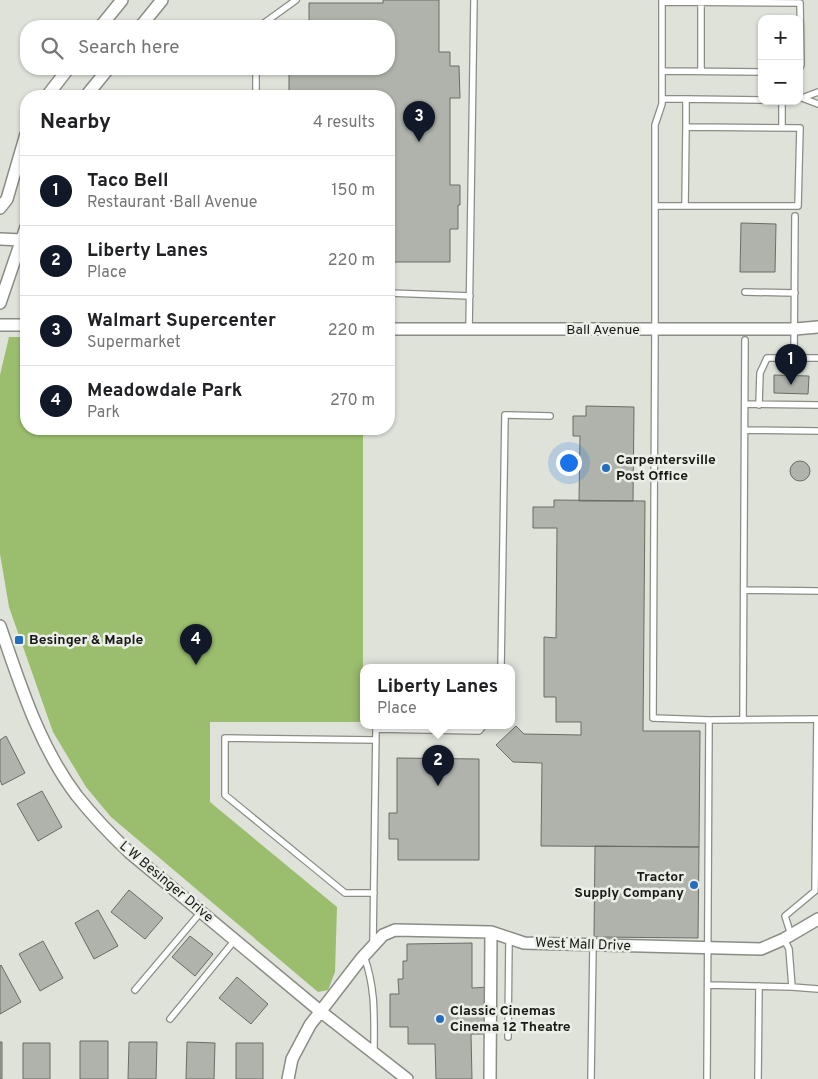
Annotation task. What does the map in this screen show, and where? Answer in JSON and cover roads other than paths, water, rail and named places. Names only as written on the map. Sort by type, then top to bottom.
[{"type":"street","points":[[106,20],[122,0]]},
{"type":"street","points":[[146,20],[162,0]]},
{"type":"street","points":[[52,90],[63,75]]},
{"type":"street","points":[[91,90],[103,75]]},
{"type":"street","points":[[0,208],[7,199],[20,170]]},
{"type":"street","points":[[0,239],[20,240]]},
{"type":"street","points":[[0,303],[20,246]]},
{"type":"street","points":[[0,325],[20,325]]},
{"type":"street","name":"Ball Avenue","points":[[395,329],[655,330],[795,329],[818,327]]},
{"type":"street","name":"L W Besinger Drive","points":[[0,626],[32,715],[55,761],[76,794],[101,825],[129,852],[200,912],[320,1011],[407,1079]]},
{"type":"street","name":"West Mall Drive","points":[[288,1079],[292,1059],[310,1025],[320,1011],[373,945],[383,935],[395,930],[491,932],[524,943],[761,949],[788,937],[818,919]]},
{"type":"street","points":[[490,1079],[491,932]]},
{"type":"lane","points":[[268,20],[296,0]]},
{"type":"lane","points":[[470,330],[474,0]]},
{"type":"lane","points":[[792,987],[790,949],[785,916],[815,891],[817,719],[709,720],[653,718],[654,125],[662,104],[662,1],[800,2],[801,60]]},
{"type":"lane","points":[[701,2],[701,71]]},
{"type":"lane","points":[[662,71],[758,72]]},
{"type":"lane","points":[[256,75],[256,90]]},
{"type":"lane","points":[[803,97],[818,92]]},
{"type":"lane","points":[[662,98],[758,100]]},
{"type":"lane","points":[[803,99],[818,104]]},
{"type":"lane","points":[[685,206],[686,100]]},
{"type":"lane","points":[[782,105],[782,128]]},
{"type":"lane","points":[[655,206],[798,206],[800,128],[686,127]]},
{"type":"lane","points":[[794,358],[795,216]]},
{"type":"lane","points":[[745,292],[795,293]]},
{"type":"lane","points":[[395,294],[470,296]]},
{"type":"lane","points":[[743,720],[745,340]]},
{"type":"lane","points":[[759,405],[760,373],[767,358],[818,358]]},
{"type":"lane","points":[[745,404],[818,405]]},
{"type":"lane","points":[[501,664],[504,415],[550,416]]},
{"type":"lane","points":[[744,430],[818,431]]},
{"type":"lane","points":[[744,590],[818,591]]},
{"type":"lane","points":[[708,1079],[709,720]]},
{"type":"lane","points":[[373,945],[376,729],[479,731],[481,729]]},
{"type":"lane","points":[[374,892],[345,893],[225,794],[225,738],[376,740]]},
{"type":"lane","points":[[135,990],[200,912]]},
{"type":"lane","points":[[508,1037],[509,938]]},
{"type":"lane","points":[[170,1019],[235,940]]},
{"type":"lane","points":[[591,1079],[593,946]]},
{"type":"lane","points":[[364,956],[374,989],[374,1053]]},
{"type":"lane","points":[[708,985],[818,989]]},
{"type":"lane","points":[[758,1079],[759,986]]},
{"type":"place","name":"Walmart Supercenter","points":[[419,142]]},
{"type":"place","name":"Taco Bell","points":[[791,385]]},
{"type":"place","name":"Carpentersville Post Office","points":[[606,468]]},
{"type":"place","name":"Besinger & Maple","points":[[19,640]]},
{"type":"place","name":"Meadowdale Park","points":[[196,665]]},
{"type":"place","name":"Liberty Lanes","points":[[438,786]]},
{"type":"place","name":"Tractor Supply Company","points":[[694,885]]},
{"type":"place","name":"Classic Cinemas Cinema 12 Theatre","points":[[440,1019]]}]
